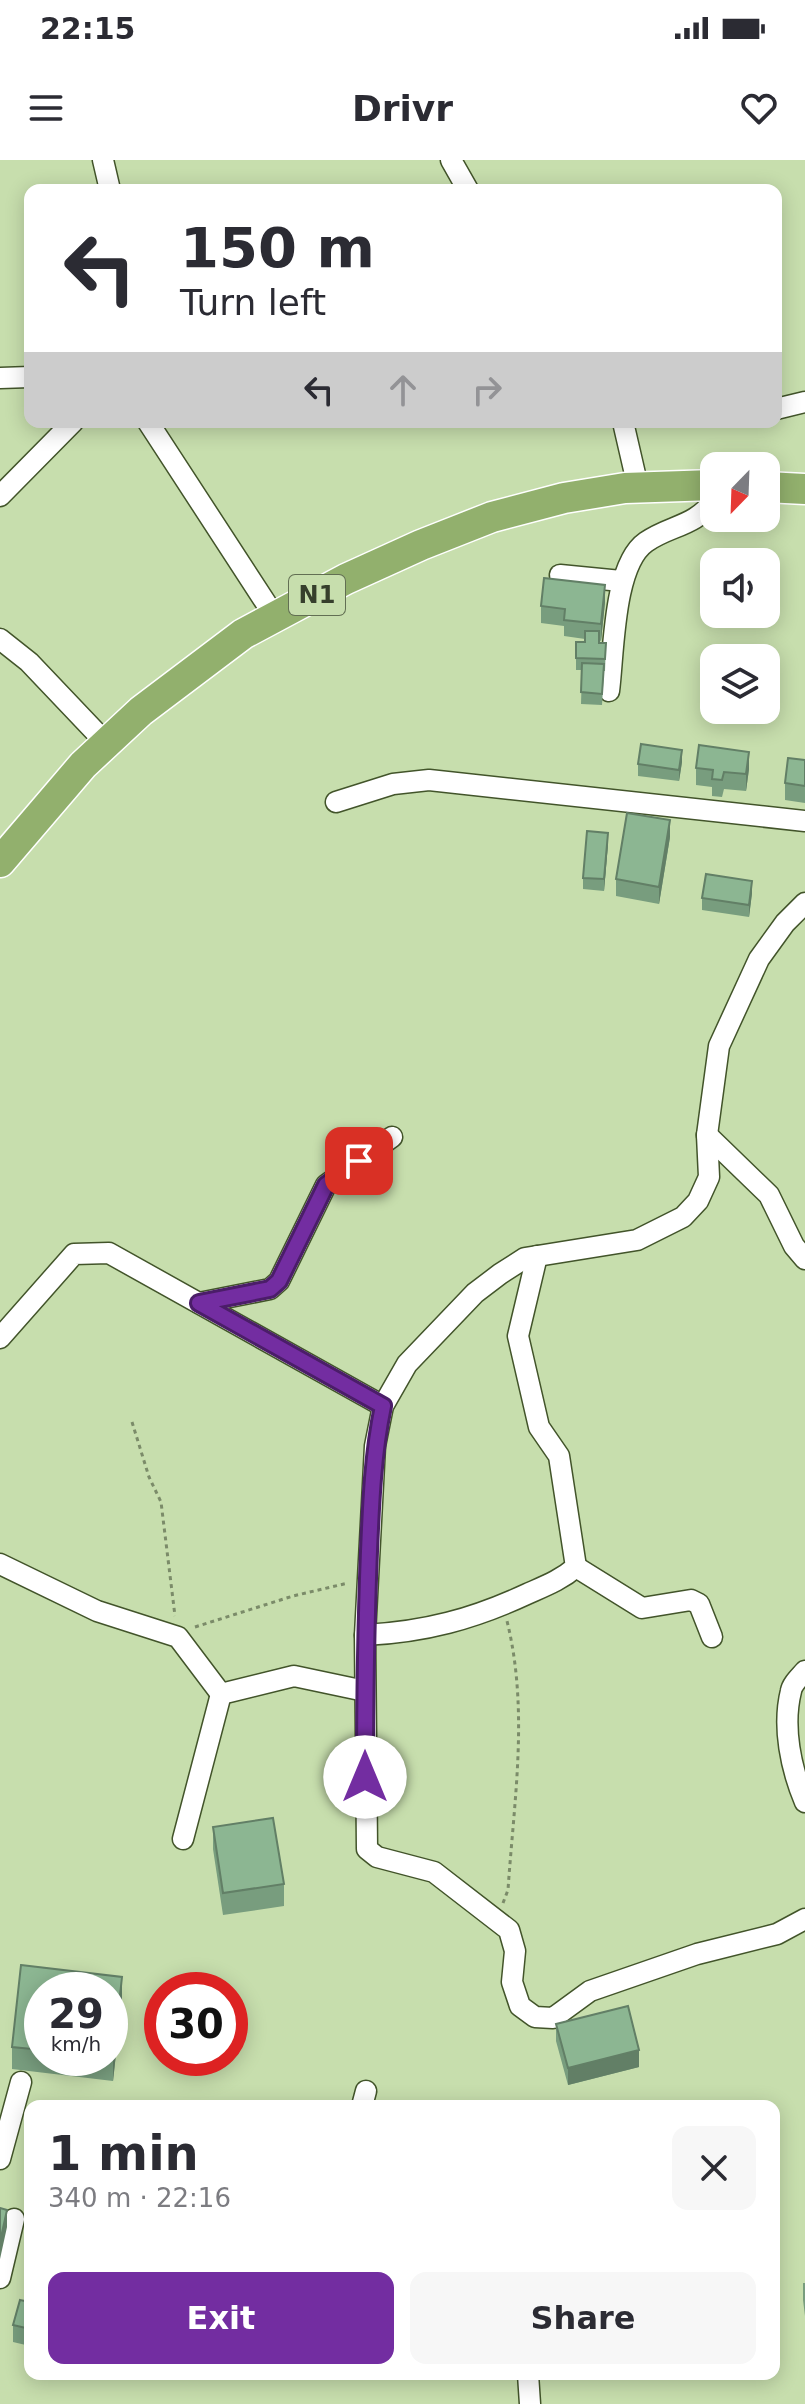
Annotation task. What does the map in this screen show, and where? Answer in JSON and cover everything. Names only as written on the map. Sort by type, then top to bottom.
[{"type":"highway","name":"N1","points":[[0,862],[83,765],[106,743],[141,711],[243,634],[346,579],[492,517],[564,498],[638,487],[700,485]]},
{"type":"highway","points":[[780,488],[805,489]]},
{"type":"street","points":[[103,160],[109,184]]},
{"type":"street","points":[[451,160],[465,184]]},
{"type":"street","points":[[0,378],[24,377]]},
{"type":"street","points":[[782,408],[805,402]]},
{"type":"street","points":[[0,496],[67,428]]},
{"type":"street","points":[[152,428],[275,617]]},
{"type":"street","points":[[624,428],[638,487]]},
{"type":"street","points":[[609,691],[621,581],[643,543],[700,516]]},
{"type":"street","points":[[560,575],[621,581]]},
{"type":"street","points":[[0,639],[29,662],[106,743]]},
{"type":"street","points":[[336,802],[393,784],[429,780],[805,821]]},
{"type":"street","points":[[805,903],[785,923],[759,959],[719,1046],[707,1135],[709,1177],[698,1201],[683,1217],[637,1240],[525,1258],[475,1293],[407,1364],[383,1406],[375,1446],[365,1635],[367,1849],[377,1857],[434,1872],[509,1930],[515,1951],[512,1982],[520,2006],[535,2017],[553,2018],[590,1991],[697,1954],[777,1934],[805,1919]]},
{"type":"street","points":[[707,1135],[769,1195],[794,1246],[805,1259]]},
{"type":"street","points":[[199,1303],[270,1289],[279,1281],[326,1185],[392,1137]]},
{"type":"street","points":[[0,1338],[74,1254],[109,1253],[383,1406]]},
{"type":"street","points":[[537,1256],[518,1336],[539,1427],[559,1456],[576,1567],[642,1608],[691,1600],[699,1604],[712,1637]]},
{"type":"street","points":[[0,1564],[97,1611],[181,1636],[221,1694],[183,1839]]},
{"type":"street","points":[[365,1635],[408,1633],[445,1625],[503,1605],[564,1577],[576,1567]]},
{"type":"street","points":[[805,1671],[791,1688],[788,1728],[795,1778],[805,1802]]},
{"type":"street","points":[[221,1694],[294,1676],[365,1691]]},
{"type":"street","points":[[0,2159],[21,2082]]},
{"type":"street","points":[[0,2278],[15,2219]]},
{"type":"street","points":[[528,2380],[530,2404]]},
{"type":"path","points":[[132,1422],[149,1477],[161,1502],[174,1613],[181,1636],[199,1624],[293,1596],[368,1579]]},
{"type":"path","points":[[498,1922],[508,1890],[520,1751],[515,1653],[503,1605]]},
{"type":"building","points":[[544,578],[605,585],[601,624],[564,620],[565,609],[541,606]]},
{"type":"building","points":[[585,631],[599,631],[599,643],[606,643],[605,659],[576,658],[576,642],[585,642]]},
{"type":"building","points":[[582,663],[604,664],[602,694],[581,692]]},
{"type":"building","points":[[641,744],[682,750],[679,770],[638,764]]},
{"type":"building","points":[[699,745],[749,752],[746,774],[724,772],[722,780],[712,779],[713,770],[696,768]]},
{"type":"building","points":[[788,758],[805,760],[805,786],[785,783]]},
{"type":"building","points":[[627,813],[670,820],[659,887],[616,879]]},
{"type":"building","points":[[587,831],[608,833],[604,879],[583,878]]},
{"type":"building","points":[[706,874],[752,881],[749,905],[702,898]]},
{"type":"building","points":[[273,1818],[284,1884],[223,1893],[213,1827]]},
{"type":"building","points":[[21,1965],[80,1972],[24,1972],[24,2048],[12,2047]]},
{"type":"building","points":[[628,2006],[639,2050],[568,2068],[556,2024]]},
{"type":"building","points":[[0,2208],[7,2210],[0,2242]]},
{"type":"building","points":[[20,2300],[24,2301],[24,2328],[13,2325]]},
{"type":"route","points":[[359,1161],[326,1185],[279,1281],[270,1289],[199,1303],[383,1406],[375,1446],[371,1501],[365,1635],[365,1777]]}]
